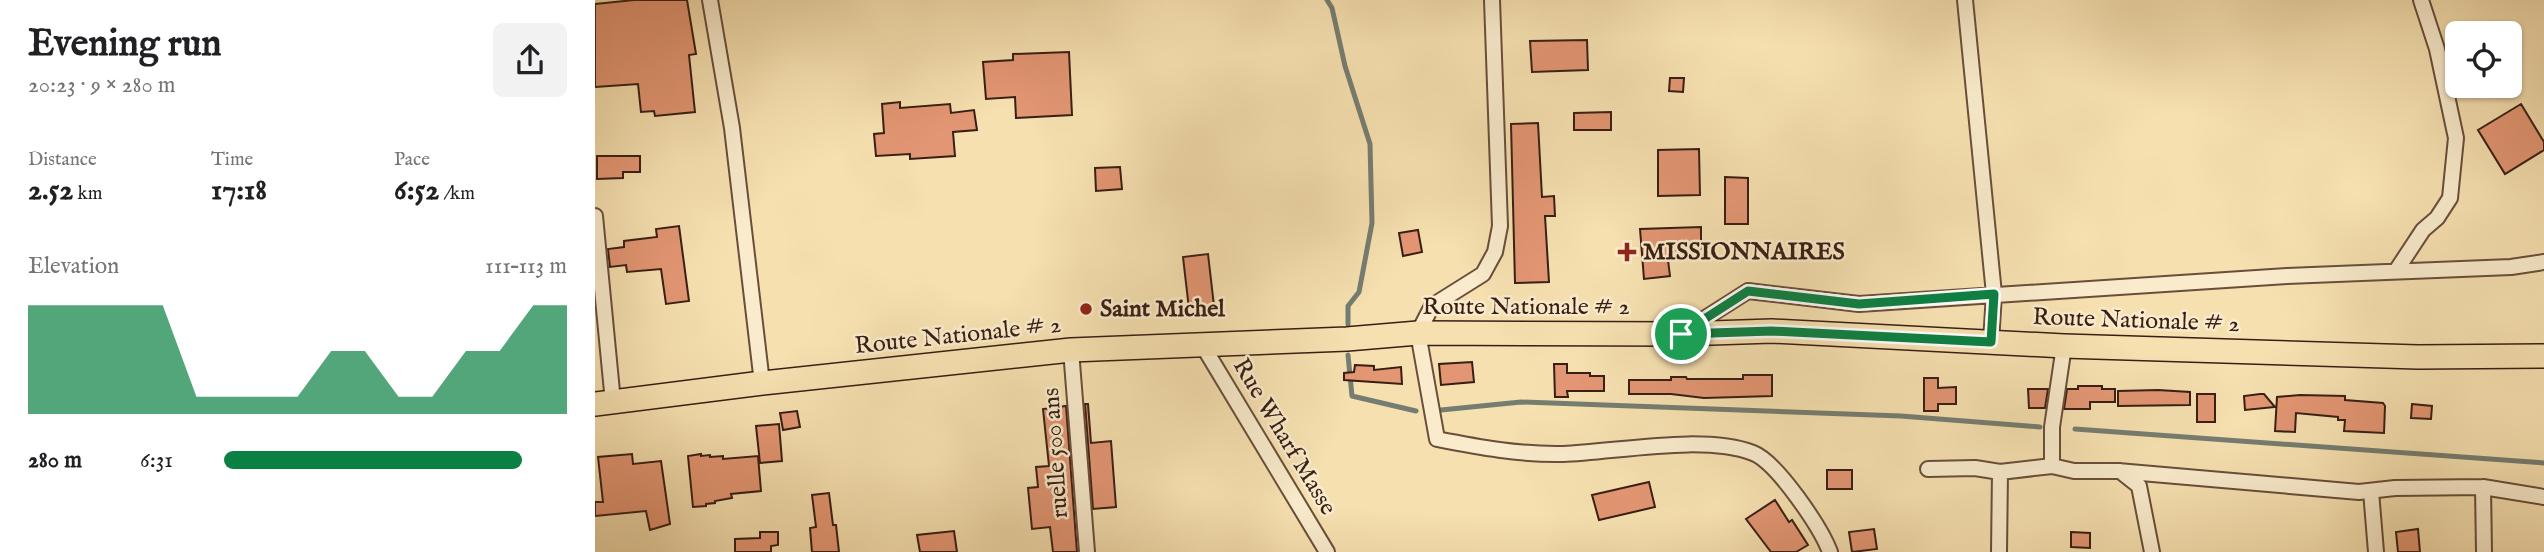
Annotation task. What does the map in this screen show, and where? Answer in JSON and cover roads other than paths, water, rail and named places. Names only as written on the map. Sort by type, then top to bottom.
[{"type":"main road","name":"Route Nationale # 2","points":[[604,403],[1071,350],[1347,339],[1418,333],[1681,334],[1772,331],[2064,346],[2418,357],[2544,356]]},
{"type":"street","points":[[710,0],[731,128],[762,383]]},
{"type":"street","points":[[1492,0],[1500,226],[1495,252],[1483,274],[1432,306],[1418,333],[1437,439],[1491,450],[1562,454],[1708,445],[1756,453],[1772,467],[1798,499],[1824,537],[1830,552]]},
{"type":"street","points":[[1965,0],[1994,294],[1991,342]]},
{"type":"street","points":[[2396,271],[2423,230],[2438,218],[2450,198],[2456,138],[2437,49],[2421,0]]},
{"type":"street","points":[[595,216],[604,403]]},
{"type":"street","points":[[1681,334],[1748,291],[1859,304],[2396,271],[2511,267],[2544,261]]},
{"type":"street","name":"Rue Wharf Masse","points":[[1203,346],[1327,552]]},
{"type":"street","points":[[2052,466],[2052,427],[2064,346]]},
{"type":"street","name":"ruelle 500 ans","points":[[1071,350],[1087,552]]},
{"type":"street","points":[[1928,469],[1975,468],[2000,471],[2052,466],[2074,471],[2118,471],[2359,492],[2395,488],[2483,487],[2544,498]]},
{"type":"street","points":[[1999,552],[2000,471]]},
{"type":"street","points":[[2118,471],[2139,486],[2152,552]]},
{"type":"street","points":[[2483,487],[2484,552]]},
{"type":"street","points":[[2371,491],[2376,552]]},
{"type":"waterway","points":[[1327,0],[1332,8],[1345,66],[1370,144],[1372,223],[1359,292],[1348,306],[1348,324]]},
{"type":"waterway","points":[[1348,355],[1352,396],[1416,411]]},
{"type":"waterway","points":[[1441,410],[1521,402],[1901,416],[2040,427]]},
{"type":"waterway","points":[[2075,429],[2544,463]]},
{"type":"place","name":"MISSIONNAIRES","points":[[1627,252]]},
{"type":"place","name":"Saint Michel","points":[[1086,309]]}]
